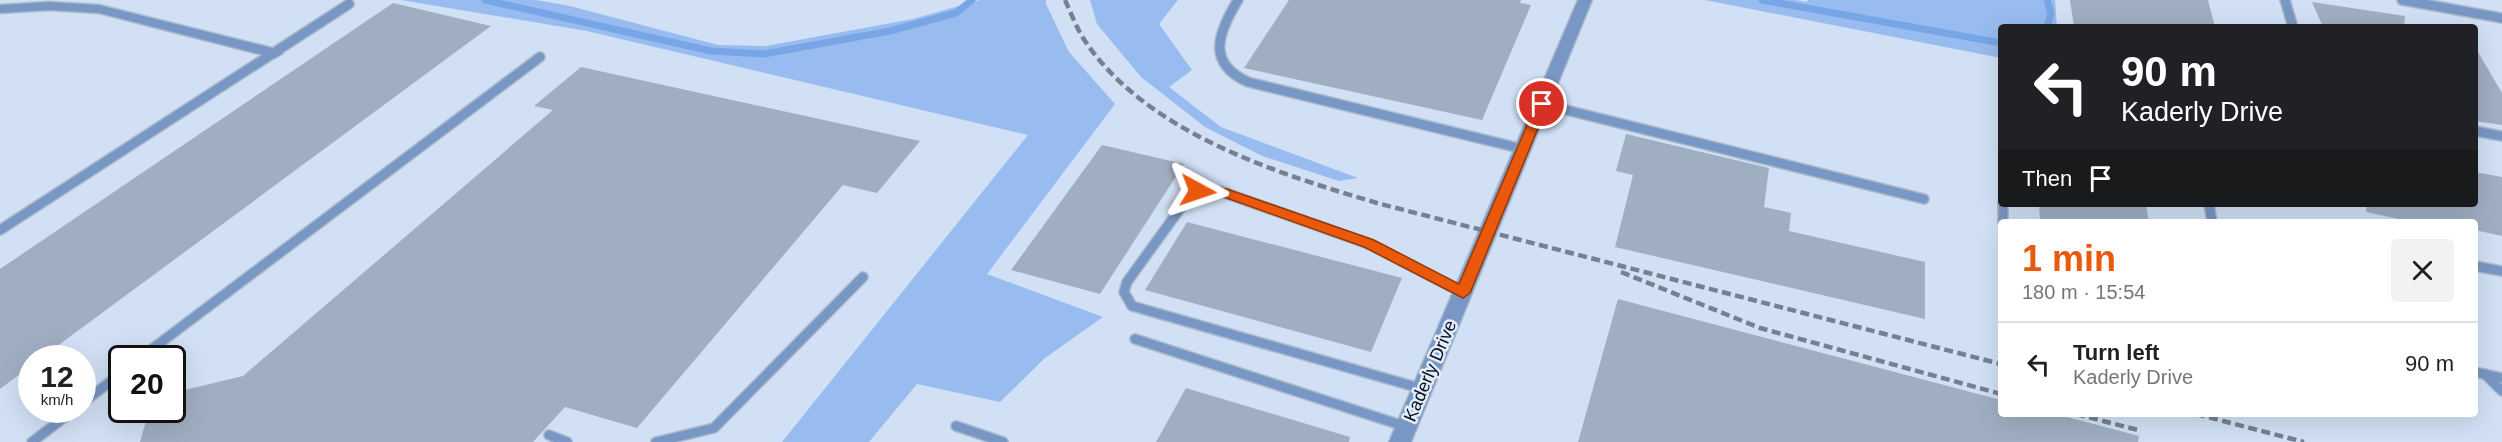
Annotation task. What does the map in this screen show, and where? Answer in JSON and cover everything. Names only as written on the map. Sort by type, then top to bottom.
[{"type":"street","name":"Kaderly Drive","points":[[1404,434],[1585,0]]},
{"type":"street","points":[[0,9],[49,6],[99,9],[275,52]]},
{"type":"lane","points":[[1238,0],[1228,16],[1221,39],[1220,58],[1228,72],[1248,82],[1523,149]]},
{"type":"lane","points":[[2285,0],[2292,24]]},
{"type":"lane","points":[[2402,0],[2502,18]]},
{"type":"lane","points":[[0,230],[349,4]]},
{"type":"lane","points":[[157,345],[540,57]]},
{"type":"lane","points":[[1542,104],[1924,199]]},
{"type":"lane","points":[[2478,132],[2502,136]]},
{"type":"lane","points":[[1423,389],[1132,306],[1124,292],[1127,282],[1187,199],[1198,191],[1222,192],[1369,244],[1463,293]]},
{"type":"lane","points":[[2478,267],[2502,271]]},
{"type":"lane","points":[[656,442],[714,428],[863,277]]},
{"type":"lane","points":[[1135,339],[1404,434]]},
{"type":"lane","points":[[2480,373],[2502,378]]},
{"type":"lane","points":[[2480,373],[2502,391]]},
{"type":"lane","points":[[32,442],[57,423]]},
{"type":"lane","points":[[956,426],[1003,442]]},
{"type":"lane","points":[[549,435],[567,442]]},
{"type":"shaded area","points":[[401,0],[536,0],[570,6],[718,45],[766,46],[913,19],[980,0],[1046,0],[1069,52],[1115,104],[987,274],[1103,317],[1045,358],[1000,402],[917,384],[869,442],[782,442],[1028,135],[587,31]]},
{"type":"shaded area","points":[[1090,0],[1178,0],[1159,24],[1192,70],[1169,87],[1221,127],[1358,178],[1339,181],[1262,156],[1205,127],[1141,77],[1097,24]]},
{"type":"shaded area","points":[[1705,0],[1807,2],[1808,0],[2055,0],[2057,24],[1998,24],[1998,57]]},
{"type":"building","points":[[1289,0],[1521,0],[1520,3],[1531,5],[1482,120],[1244,68]]},
{"type":"building","points":[[2070,0],[2208,0],[2214,24],[2074,24]]},
{"type":"building","points":[[2312,2],[2405,16],[2404,24],[2322,24]]},
{"type":"building","points":[[393,3],[491,26],[59,345],[18,345],[18,376],[0,389],[0,269]]},
{"type":"building","points":[[2478,52],[2502,93],[2502,125],[2478,121]]},
{"type":"building","points":[[581,67],[920,141],[877,193],[843,185],[637,428],[565,407],[533,442],[140,442],[145,423],[186,423],[186,390],[243,376],[553,110],[534,106]]},
{"type":"building","points":[[1626,134],[1769,168],[1764,207],[1791,213],[1789,231],[1925,262],[1925,319],[1615,247],[1633,175],[1616,171]]},
{"type":"building","points":[[1102,145],[1184,164],[1100,294],[1011,270]]},
{"type":"building","points":[[2478,173],[2502,177],[2502,236],[2478,231],[2478,219],[2399,219],[2366,212],[2367,207],[2478,207]]},
{"type":"building","points":[[2039,207],[2146,207],[2148,219],[2040,219]]},
{"type":"building","points":[[1187,222],[1402,278],[1371,352],[1145,290]]},
{"type":"building","points":[[1618,299],[1998,399],[1998,417],[2067,417],[2139,436],[2138,442],[1578,442]]},
{"type":"building","points":[[1186,388],[1350,437],[1349,442],[1156,442]]},
{"type":"waterway","points":[[485,0],[711,51],[764,54],[890,31],[956,13],[972,0]]},
{"type":"waterway","points":[[1762,0],[1998,42]]},
{"type":"waterway","points":[[2047,0],[2051,13],[2048,24]]},
{"type":"railway","points":[[1065,0],[1085,41],[1111,73],[1143,101],[1178,125],[1257,163],[1377,203],[1998,363]]},
{"type":"railway","points":[[1621,272],[1760,328],[1998,393]]},
{"type":"railway","points":[[2088,417],[2138,430]]},
{"type":"railway","points":[[2208,417],[2304,442]]},
{"type":"route","points":[[1198,191],[1222,192],[1369,244],[1463,293],[1542,104]]}]
